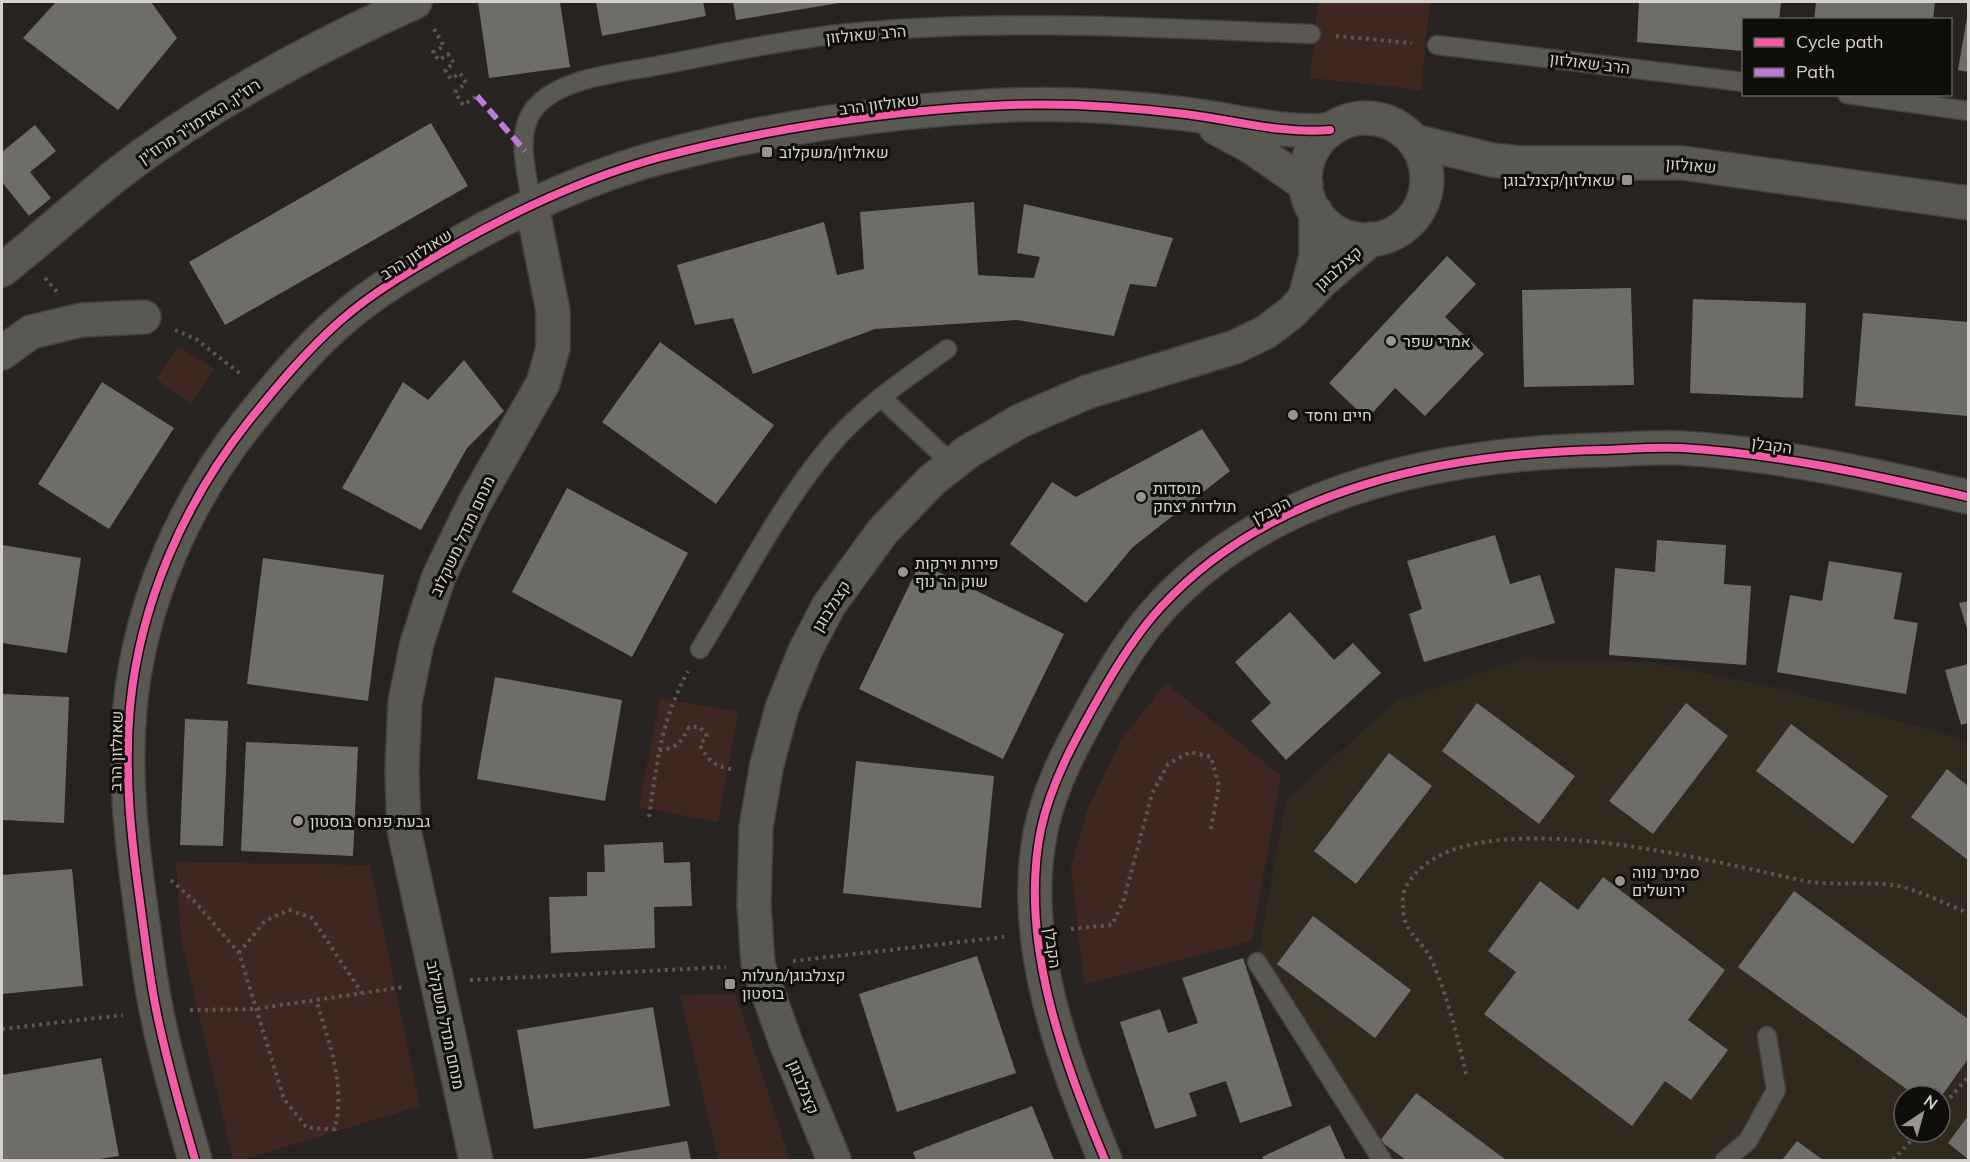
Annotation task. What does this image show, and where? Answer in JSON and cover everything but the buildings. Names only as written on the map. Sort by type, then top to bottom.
[{"type":"street","name":"רוז'ין, האדמו\"ר מרוז'ין","points":[[12,261],[128,166],[220,105],[324,43],[422,10]]},
{"type":"street","name":"שאולזון הרב","points":[[195,1161],[156,1011],[135,864],[127,757],[131,702],[143,637],[162,571],[195,499],[230,445],[267,398],[296,364],[343,319],[414,268],[532,206],[591,181],[658,158],[742,139],[867,117],[993,105],[1106,106],[1184,114],[1288,132],[1330,130]]},
{"type":"street","name":"שאולזון הרב","points":[[1184,114],[1243,142],[1311,199]]},
{"type":"street","points":[[1370,118],[1391,123],[1414,141],[1426,170],[1424,201],[1414,217],[1401,230],[1371,239],[1340,234],[1311,199],[1307,164],[1311,154],[1330,130],[1349,121],[1370,118]]},
{"type":"street","name":"שאולזון","points":[[1414,141],[1520,163],[1683,163],[1968,203]]},
{"type":"street","name":"קצנלבוגן","points":[[1305,297],[1316,257],[1311,199]]},
{"type":"street","name":"מנחם מנדל משקלוב","points":[[476,1161],[404,830],[402,770],[405,702],[417,643],[440,576],[474,504],[543,383],[553,348],[553,311],[532,206]]},
{"type":"street","name":"קצנלבוגן","points":[[834,1161],[786,1043],[758,965],[754,905],[756,827],[765,774],[782,708],[805,651],[829,605],[883,531],[932,480],[969,450],[1020,421],[1087,392],[1235,347],[1266,332],[1292,313],[1305,297],[1371,239]]},
{"type":"street","points":[[2,353],[31,332],[81,320],[144,317]]},
{"type":"street","name":"הקבלן","points":[[1105,1161],[1049,1004],[1036,934],[1036,876],[1041,829],[1060,772],[1124,653],[1161,606],[1208,564],[1262,529],[1324,497],[1378,479],[1518,453],[1679,448],[1770,458],[1881,477],[1968,497]]},
{"type":"lane","name":"הרב שאולזון","points":[[532,206],[523,135],[527,120],[535,108],[548,96],[562,88],[595,78],[725,52],[848,33],[971,27],[1107,26],[1311,34]]},
{"type":"lane","name":"הרב שאולזון","points":[[1437,45],[1742,82]]},
{"type":"lane","points":[[1861,96],[1968,111]]},
{"type":"lane","points":[[700,649],[785,510],[837,439],[881,397],[947,349]]},
{"type":"lane","points":[[881,397],[952,464]]},
{"type":"lane","points":[[1257,962],[1382,1161]]},
{"type":"lane","points":[[1725,1161],[1748,1141],[1776,1090],[1767,1036]]},
{"type":"path","points":[[422,10],[444,46],[433,52],[439,60],[448,54],[454,63],[445,70],[451,79],[460,73],[466,82],[455,92],[463,105],[477,96]]},
{"type":"path","points":[[1311,34],[1437,45]]},
{"type":"path","points":[[12,261],[81,320]]},
{"type":"path","points":[[144,317],[196,339],[234,366]]},
{"type":"path","points":[[649,817],[659,750],[672,702],[700,649]]},
{"type":"path","points":[[659,750],[673,749],[683,739],[689,727],[700,726],[707,736],[700,745],[706,758],[720,768],[765,774]]},
{"type":"path","points":[[2,1029],[156,1011],[255,1009],[436,981],[758,965],[1112,925],[1124,899],[1152,794],[1168,764],[1190,752],[1211,757],[1219,786],[1210,833]]},
{"type":"path","points":[[1466,1074],[1452,1019],[1431,959],[1403,922],[1404,891],[1424,863],[1445,850],[1481,841],[1592,839],[1726,863],[1809,882],[1893,885],[1968,913]]},
{"type":"path","points":[[135,864],[175,882],[238,953],[284,1099],[307,1128],[335,1130],[341,1105],[336,1063],[316,1000]]},
{"type":"path","points":[[238,953],[265,921],[289,910],[312,918],[362,993]]},
{"type":"path","points":[[1952,1095],[1968,1077]]},
{"type":"path","points":[[1893,1161],[1908,1144]]},
{"type":"shaded area","points":[[1318,2],[1430,2],[1421,90],[1310,78]]},
{"type":"shaded area","points":[[178,346],[214,369],[191,403],[156,379]]},
{"type":"shaded area","name":"סמינר נווה ירושלים","points":[[1523,659],[1650,662],[1773,687],[1956,737],[1968,744],[1968,1160],[1385,1160],[1257,961],[1286,800],[1396,701]]},
{"type":"shaded area","points":[[1166,683],[1281,776],[1252,941],[1084,985],[1071,866],[1088,808],[1121,740]]},
{"type":"shaded area","points":[[660,698],[738,712],[718,822],[639,807]]},
{"type":"shaded area","points":[[176,862],[370,865],[420,1106],[242,1160],[233,1160],[181,939]]},
{"type":"shaded area","points":[[736,994],[790,1160],[718,1160],[680,995]]},
{"type":"marked path","points":[[477,96],[525,151]]},
{"type":"cycle path","points":[[195,1160],[156,1009],[131,829],[128,732],[135,668],[155,592],[185,520],[204,486],[248,422],[327,332],[353,310],[425,262],[504,219],[555,195],[634,165],[742,138],[866,117],[1038,104],[1137,109],[1293,130],[1330,130]]},
{"type":"cycle path","points":[[1105,1160],[1060,1040],[1040,956],[1035,913],[1035,871],[1041,829],[1051,794],[1065,761],[1120,662],[1143,628],[1161,607],[1205,566],[1254,532],[1308,505],[1364,485],[1423,469],[1483,459],[1543,453],[1662,448],[1718,451],[1790,460],[1968,497]]},
{"type":"place","name":"שאולזון/משקלוב","points":[[767,152]]},
{"type":"place","name":"שאולזון/קצנלבוגן","points":[[1627,180]]},
{"type":"place","name":"אמרי שפר","points":[[1391,341]]},
{"type":"place","name":"חיים וחסד","points":[[1293,415]]},
{"type":"place","name":"מוסדות תולדות יצחק","points":[[1141,497]]},
{"type":"place","name":"פירות וירקות שוק הר נוף","points":[[903,572]]},
{"type":"place","name":"גבעת פנחס בוסטון","points":[[298,821]]},
{"type":"place","name":"סמינר נווה ירושלים","points":[[1620,881]]},
{"type":"place","name":"קצנלבוגן/מעלות בוסטון","points":[[730,984]]}]
